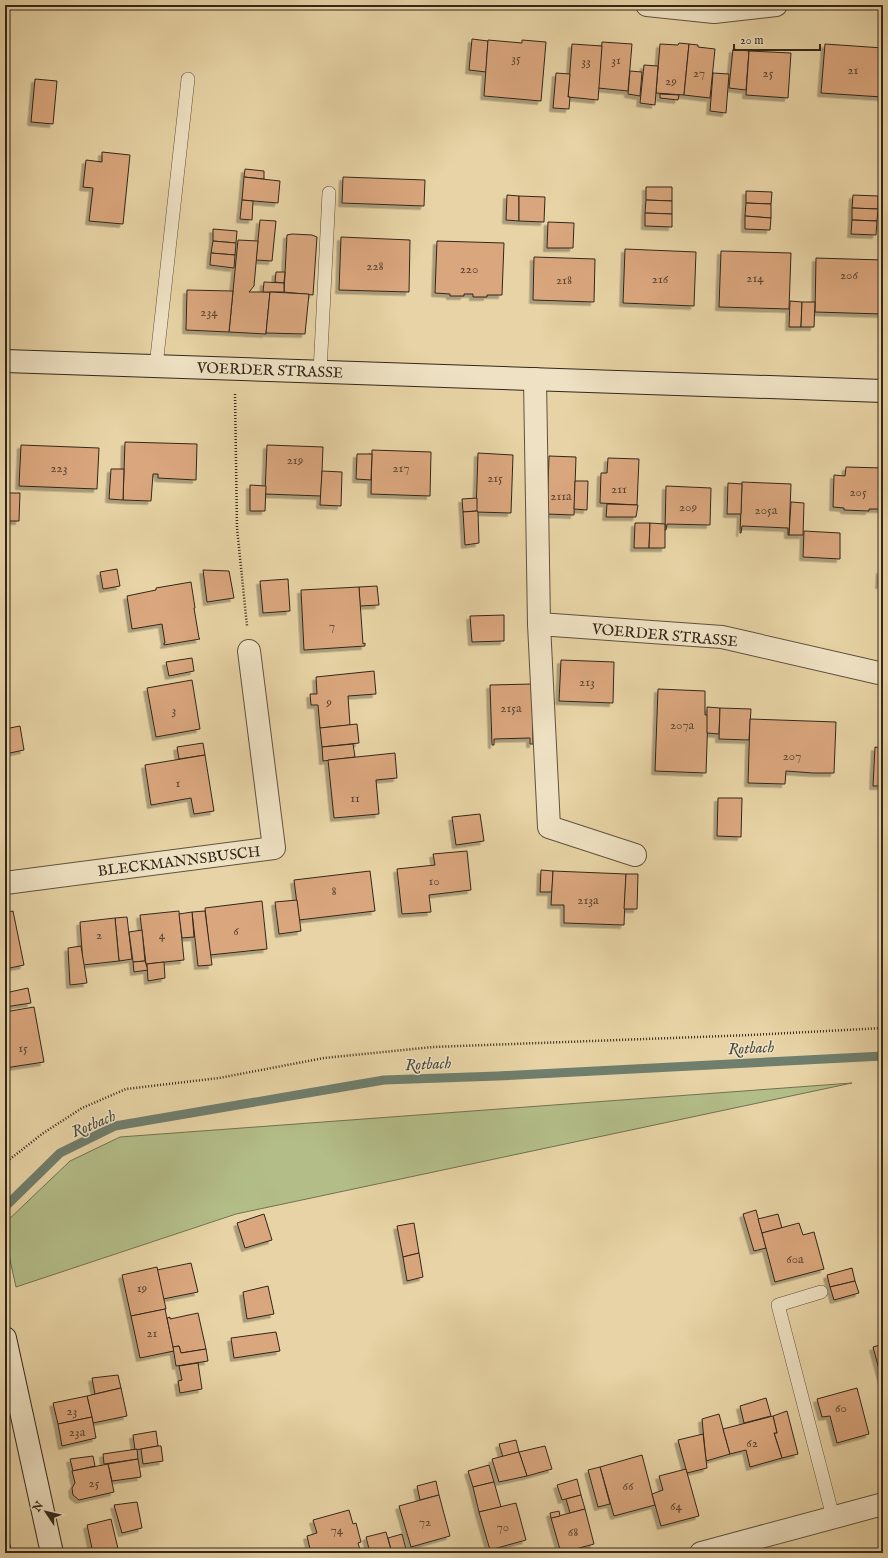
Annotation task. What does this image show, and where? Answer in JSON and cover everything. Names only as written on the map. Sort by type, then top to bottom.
[{"type":"street","points":[[647,5],[714,12],[776,5]]},
{"type":"street","name":"VOERDER STRASSE","points":[[5,361],[883,391]]},
{"type":"street","points":[[536,379],[539,624],[549,827],[636,855]]},
{"type":"street","name":"VOERDER STRASSE","points":[[539,624],[722,637],[883,674]]},
{"type":"street","name":"BLECKMANNSBUSCH","points":[[5,883],[274,848],[249,651]]},
{"type":"street","points":[[5,1338],[52,1553]]},
{"type":"street","points":[[701,1553],[883,1504]]},
{"type":"lane","points":[[156,366],[188,80]]},
{"type":"lane","points":[[320,372],[329,193]]},
{"type":"lane","points":[[821,1292],[778,1305],[833,1517]]},
{"type":"path","points":[[235,369],[237,528],[249,651]]},
{"type":"path","points":[[5,1163],[42,1134],[82,1108],[126,1089],[219,1078],[324,1058],[432,1047],[751,1035],[883,1028]]},
{"type":"green space","points":[[852,1083],[236,1214],[16,1287],[5,1237],[5,1223],[70,1161],[120,1137]]},
{"type":"building","points":[[472,39],[488,41],[486,72],[469,70]]},
{"type":"building","points":[[488,40],[522,43],[522,40],[546,42],[541,101],[484,96]]},
{"type":"building","points":[[602,42],[632,44],[628,91],[598,88]]},
{"type":"building","points":[[679,43],[689,44],[684,95],[656,93],[660,44],[678,45]]},
{"type":"building","points":[[572,44],[602,46],[598,100],[568,97]]},
{"type":"building","points":[[689,44],[698,45],[698,47],[715,49],[710,98],[684,95]]},
{"type":"building","points":[[825,44],[883,48],[882,97],[821,93]]},
{"type":"building","points":[[733,49],[749,51],[746,90],[729,88]]},
{"type":"building","points":[[749,51],[791,53],[788,98],[746,95]]},
{"type":"building","points":[[644,65],[658,66],[655,105],[640,103]]},
{"type":"building","points":[[630,71],[642,72],[640,96],[628,94]]},
{"type":"building","points":[[556,73],[570,74],[568,97],[570,97],[569,109],[553,108]]},
{"type":"building","points":[[713,73],[729,74],[726,113],[710,111]]},
{"type":"building","points":[[35,79],[57,81],[53,124],[31,122]]},
{"type":"building","points":[[660,94],[679,95],[678,100],[660,98]]},
{"type":"building","points":[[102,152],[130,155],[123,224],[89,221],[93,188],[83,187],[86,160],[102,162]]},
{"type":"building","points":[[245,169],[264,171],[264,179],[244,177]]},
{"type":"building","points":[[244,177],[280,181],[278,203],[242,200]]},
{"type":"building","points":[[343,177],[425,180],[424,206],[342,203]]},
{"type":"building","points":[[646,187],[672,187],[672,201],[646,200]]},
{"type":"building","points":[[746,191],[772,192],[771,204],[746,203]]},
{"type":"building","points":[[507,195],[519,196],[519,221],[506,220]]},
{"type":"building","points":[[853,195],[878,196],[878,209],[852,208]]},
{"type":"building","points":[[519,196],[545,197],[544,222],[519,221]]},
{"type":"building","points":[[242,200],[253,201],[252,220],[240,219]]},
{"type":"building","points":[[646,200],[672,201],[672,214],[645,213]]},
{"type":"building","points":[[746,203],[771,204],[771,218],[745,216]]},
{"type":"building","points":[[852,208],[878,209],[877,221],[852,220]]},
{"type":"building","points":[[645,213],[672,214],[672,227],[645,226]]},
{"type":"building","points":[[745,216],[771,218],[770,230],[745,229]]},
{"type":"building","points":[[260,220],[276,221],[272,261],[256,260]]},
{"type":"building","points":[[852,220],[877,221],[876,235],[851,234]]},
{"type":"building","points":[[548,222],[574,223],[573,248],[547,248]]},
{"type":"building","points":[[213,229],[237,231],[236,243],[213,241]]},
{"type":"building","points":[[287,235],[312,235],[317,237],[313,295],[284,292]]},
{"type":"building","points":[[341,237],[410,240],[409,292],[339,290]]},
{"type":"building","points":[[238,240],[258,241],[254,286],[249,292],[270,292],[266,334],[229,332]]},
{"type":"building","points":[[213,241],[236,243],[235,255],[211,253]]},
{"type":"building","points":[[437,241],[504,243],[502,295],[473,297],[473,294],[464,294],[464,296],[450,296],[450,294],[435,293]]},
{"type":"building","points":[[625,249],[696,252],[694,306],[623,303]]},
{"type":"building","points":[[721,251],[791,253],[789,309],[719,307]]},
{"type":"building","points":[[211,253],[235,255],[234,268],[210,265]]},
{"type":"building","points":[[534,257],[595,259],[594,302],[533,300]]},
{"type":"building","points":[[816,258],[883,260],[882,314],[815,312]]},
{"type":"building","points":[[276,272],[285,272],[284,283],[275,282]]},
{"type":"building","points":[[264,282],[284,283],[284,292],[263,292]]},
{"type":"building","points":[[187,290],[233,291],[229,332],[186,330]]},
{"type":"building","points":[[270,292],[309,294],[305,334],[266,333]]},
{"type":"building","points":[[790,301],[802,302],[801,327],[789,327]]},
{"type":"building","points":[[802,302],[815,302],[814,327],[801,327]]},
{"type":"building","points":[[125,442],[197,444],[196,480],[158,478],[158,474],[153,474],[151,501],[123,500]]},
{"type":"building","points":[[21,445],[99,448],[97,489],[19,486]]},
{"type":"building","points":[[267,445],[323,447],[321,496],[265,494]]},
{"type":"building","points":[[372,450],[431,452],[430,496],[371,494]]},
{"type":"building","points":[[478,453],[513,455],[511,513],[476,512]]},
{"type":"building","points":[[357,454],[372,454],[371,480],[356,479]]},
{"type":"building","points":[[549,456],[576,457],[574,515],[547,514]]},
{"type":"building","points":[[608,458],[639,459],[637,505],[600,503],[601,473],[607,473]]},
{"type":"building","points":[[846,467],[883,468],[883,509],[869,509],[869,511],[844,510],[844,508],[833,507],[834,475],[845,476]]},
{"type":"building","points":[[111,469],[124,469],[123,500],[109,499]]},
{"type":"building","points":[[322,471],[342,472],[341,506],[320,505]]},
{"type":"building","points":[[575,481],[588,481],[587,510],[574,509]]},
{"type":"building","points":[[742,482],[791,484],[789,535],[788,528],[742,526],[740,533]]},
{"type":"building","points":[[728,483],[742,484],[741,514],[727,514]]},
{"type":"building","points":[[250,485],[266,486],[265,511],[250,511]]},
{"type":"building","points":[[666,486],[711,488],[710,525],[667,524],[665,530]]},
{"type":"building","points":[[5,493],[20,493],[19,521],[5,521]]},
{"type":"building","points":[[477,498],[477,511],[463,512],[462,499]]},
{"type":"building","points":[[791,502],[804,503],[803,535],[789,535]]},
{"type":"building","points":[[607,504],[638,505],[636,517],[606,517]]},
{"type":"building","points":[[477,511],[479,543],[465,545],[463,512]]},
{"type":"building","points":[[635,523],[650,523],[649,548],[634,548]]},
{"type":"building","points":[[650,523],[665,524],[665,548],[649,548]]},
{"type":"building","points":[[804,531],[840,533],[840,559],[803,557]]},
{"type":"building","points":[[117,569],[120,586],[103,589],[100,572]]},
{"type":"building","points":[[203,570],[229,571],[234,598],[207,602]]},
{"type":"building","points":[[880,570],[883,570],[883,585],[879,585]]},
{"type":"building","points":[[288,579],[290,611],[263,613],[260,581]]},
{"type":"building","points":[[191,582],[200,639],[164,645],[162,624],[132,629],[127,596],[156,590],[156,588]]},
{"type":"building","points":[[377,586],[379,605],[360,606],[359,587]]},
{"type":"building","points":[[359,587],[363,644],[365,643],[365,646],[304,650],[301,590]]},
{"type":"building","points":[[504,615],[504,641],[472,642],[470,616]]},
{"type":"building","points":[[192,658],[194,671],[169,676],[166,662]]},
{"type":"building","points":[[561,660],[614,662],[613,703],[559,701]]},
{"type":"building","points":[[374,671],[376,694],[348,696],[350,725],[320,728],[318,705],[311,705],[310,694],[317,694],[316,677]]},
{"type":"building","points":[[192,680],[200,729],[156,737],[147,688]]},
{"type":"building","points":[[532,684],[533,744],[530,744],[530,738],[494,739],[494,745],[492,745],[490,685]]},
{"type":"building","points":[[658,689],[705,691],[705,715],[708,715],[706,773],[655,771]]},
{"type":"building","points":[[707,707],[720,708],[719,734],[707,733]]},
{"type":"building","points":[[720,708],[751,709],[749,740],[719,739]]},
{"type":"building","points":[[750,719],[836,722],[834,773],[786,771],[785,784],[748,783]]},
{"type":"building","points":[[357,724],[359,743],[322,747],[320,728]]},
{"type":"building","points":[[20,726],[24,750],[5,754],[5,729]]},
{"type":"building","points":[[203,743],[205,755],[179,759],[177,747]]},
{"type":"building","points":[[353,744],[355,757],[323,761],[322,747]]},
{"type":"building","points":[[875,747],[883,748],[883,786],[873,786]]},
{"type":"building","points":[[395,753],[397,778],[376,780],[379,814],[334,818],[328,760]]},
{"type":"building","points":[[205,755],[214,811],[194,814],[191,798],[151,805],[145,765]]},
{"type":"building","points":[[718,798],[742,798],[741,837],[717,836]]},
{"type":"building","points":[[480,814],[484,841],[456,845],[452,817]]},
{"type":"building","points":[[467,851],[471,890],[429,895],[431,912],[402,914],[397,869],[435,865],[433,854]]},
{"type":"building","points":[[541,870],[553,871],[552,892],[540,892]]},
{"type":"building","points":[[370,871],[375,911],[299,920],[294,880]]},
{"type":"building","points":[[553,871],[626,874],[624,925],[564,923],[564,905],[551,905]]},
{"type":"building","points":[[626,874],[638,874],[637,909],[624,909]]},
{"type":"building","points":[[297,900],[301,931],[279,934],[275,902]]},
{"type":"building","points":[[262,901],[267,949],[210,955],[205,908]]},
{"type":"building","points":[[13,911],[24,965],[5,969],[5,913]]},
{"type":"building","points":[[179,911],[184,960],[146,964],[140,915]]},
{"type":"building","points":[[205,911],[212,965],[198,966],[192,912]]},
{"type":"building","points":[[192,912],[194,937],[182,938],[179,914]]},
{"type":"building","points":[[127,917],[132,959],[119,961],[115,918]]},
{"type":"building","points":[[115,918],[119,961],[83,965],[80,922]]},
{"type":"building","points":[[142,930],[145,961],[133,962],[129,932]]},
{"type":"building","points":[[81,946],[87,983],[70,985],[68,948]]},
{"type":"building","points":[[145,961],[148,970],[134,972],[133,962]]},
{"type":"building","points":[[164,962],[165,978],[148,981],[147,964]]},
{"type":"building","points":[[28,988],[31,1003],[5,1007],[5,993]]},
{"type":"building","points":[[5,1007],[9,1007],[10,1011],[5,1012]]},
{"type":"building","points":[[34,1007],[44,1062],[5,1068],[5,1012]]},
{"type":"building","points":[[756,1210],[766,1248],[754,1251],[743,1214]]},
{"type":"building","points":[[264,1214],[272,1240],[245,1248],[237,1223]]},
{"type":"building","points":[[778,1214],[782,1228],[762,1233],[758,1219]]},
{"type":"building","points":[[414,1223],[419,1253],[403,1257],[397,1226]]},
{"type":"building","points":[[799,1223],[803,1235],[814,1232],[824,1269],[775,1282],[762,1233]]},
{"type":"building","points":[[419,1253],[423,1277],[407,1281],[403,1257]]},
{"type":"building","points":[[191,1263],[198,1292],[163,1299],[157,1270]]},
{"type":"building","points":[[157,1267],[166,1309],[131,1316],[122,1275]]},
{"type":"building","points":[[852,1268],[855,1281],[830,1287],[827,1275]]},
{"type":"building","points":[[855,1281],[859,1293],[834,1300],[830,1287]]},
{"type":"building","points":[[268,1286],[274,1314],[247,1319],[243,1292]]},
{"type":"building","points":[[165,1309],[174,1351],[140,1358],[131,1316]]},
{"type":"building","points":[[198,1313],[206,1349],[181,1353],[179,1346],[173,1347],[167,1318],[170,1317],[170,1319]]},
{"type":"building","points":[[276,1332],[280,1351],[234,1358],[231,1338]]},
{"type":"building","points":[[883,1344],[883,1384],[873,1347]]},
{"type":"building","points":[[179,1346],[181,1353],[206,1349],[208,1361],[176,1366],[173,1347]]},
{"type":"building","points":[[198,1363],[202,1389],[180,1393],[178,1381],[182,1380],[179,1366]]},
{"type":"building","points":[[118,1375],[121,1388],[95,1394],[92,1378]]},
{"type":"building","points":[[121,1388],[127,1416],[93,1423],[87,1396]]},
{"type":"building","points":[[857,1388],[869,1434],[837,1443],[830,1416],[822,1417],[817,1399]]},
{"type":"building","points":[[87,1396],[92,1417],[58,1424],[53,1403]]},
{"type":"building","points":[[766,1398],[771,1416],[744,1423],[740,1406]]},
{"type":"building","points":[[787,1411],[798,1454],[782,1458],[774,1433],[777,1433],[773,1416]]},
{"type":"building","points":[[719,1414],[730,1454],[706,1461],[702,1419]]},
{"type":"building","points":[[773,1416],[777,1433],[774,1433],[782,1458],[750,1467],[746,1450],[730,1454],[723,1429]]},
{"type":"building","points":[[92,1417],[96,1438],[62,1446],[58,1424]]},
{"type":"building","points":[[156,1431],[158,1446],[135,1450],[133,1435]]},
{"type":"building","points":[[703,1434],[707,1468],[687,1473],[678,1440]]},
{"type":"building","points":[[516,1440],[519,1452],[503,1457],[499,1444]]},
{"type":"building","points":[[161,1446],[163,1461],[143,1464],[141,1449]]},
{"type":"building","points":[[545,1446],[552,1469],[527,1476],[519,1452]]},
{"type":"building","points":[[137,1449],[138,1459],[104,1464],[103,1454]]},
{"type":"building","points":[[519,1452],[527,1476],[499,1482],[492,1459]]},
{"type":"building","points":[[642,1455],[655,1505],[614,1516],[600,1467]]},
{"type":"building","points":[[93,1456],[95,1466],[73,1471],[70,1459]]},
{"type":"building","points":[[138,1459],[141,1477],[112,1481],[108,1464]]},
{"type":"building","points":[[108,1464],[114,1492],[79,1500],[73,1495],[72,1488],[75,1483],[72,1471]]},
{"type":"building","points":[[489,1465],[494,1482],[473,1487],[468,1471]]},
{"type":"building","points":[[600,1467],[610,1504],[598,1507],[588,1470]]},
{"type":"building","points":[[686,1469],[699,1516],[661,1526],[652,1494],[663,1490],[659,1476]]},
{"type":"building","points":[[577,1479],[581,1495],[562,1500],[557,1485]]},
{"type":"building","points":[[436,1481],[439,1495],[420,1500],[417,1486]]},
{"type":"building","points":[[494,1482],[501,1507],[479,1512],[473,1487]]},
{"type":"building","points":[[439,1495],[450,1536],[411,1547],[399,1506]]},
{"type":"building","points":[[581,1495],[585,1509],[570,1513],[566,1499]]},
{"type":"building","points":[[137,1502],[142,1528],[122,1533],[114,1505]]},
{"type":"building","points":[[516,1503],[526,1540],[490,1550],[479,1512]]},
{"type":"building","points":[[585,1509],[594,1544],[561,1553],[551,1518]]},
{"type":"building","points":[[349,1510],[353,1524],[356,1523],[361,1542],[358,1543],[361,1553],[311,1553],[307,1536],[317,1533],[313,1520]]},
{"type":"building","points":[[559,1511],[560,1516],[551,1518],[550,1513]]},
{"type":"building","points":[[111,1519],[119,1553],[93,1553],[87,1525]]},
{"type":"building","points":[[5,1524],[12,1553],[5,1553]]},
{"type":"building","points":[[386,1532],[392,1553],[370,1553],[366,1537]]},
{"type":"building","points":[[402,1534],[407,1553],[392,1553],[388,1538]]},
{"type":"building","points":[[250,1550],[251,1553],[240,1553]]},
{"type":"waterway","name":"Rotbach","points":[[5,1207],[60,1153],[115,1126],[384,1080],[498,1076],[883,1056]]}]
